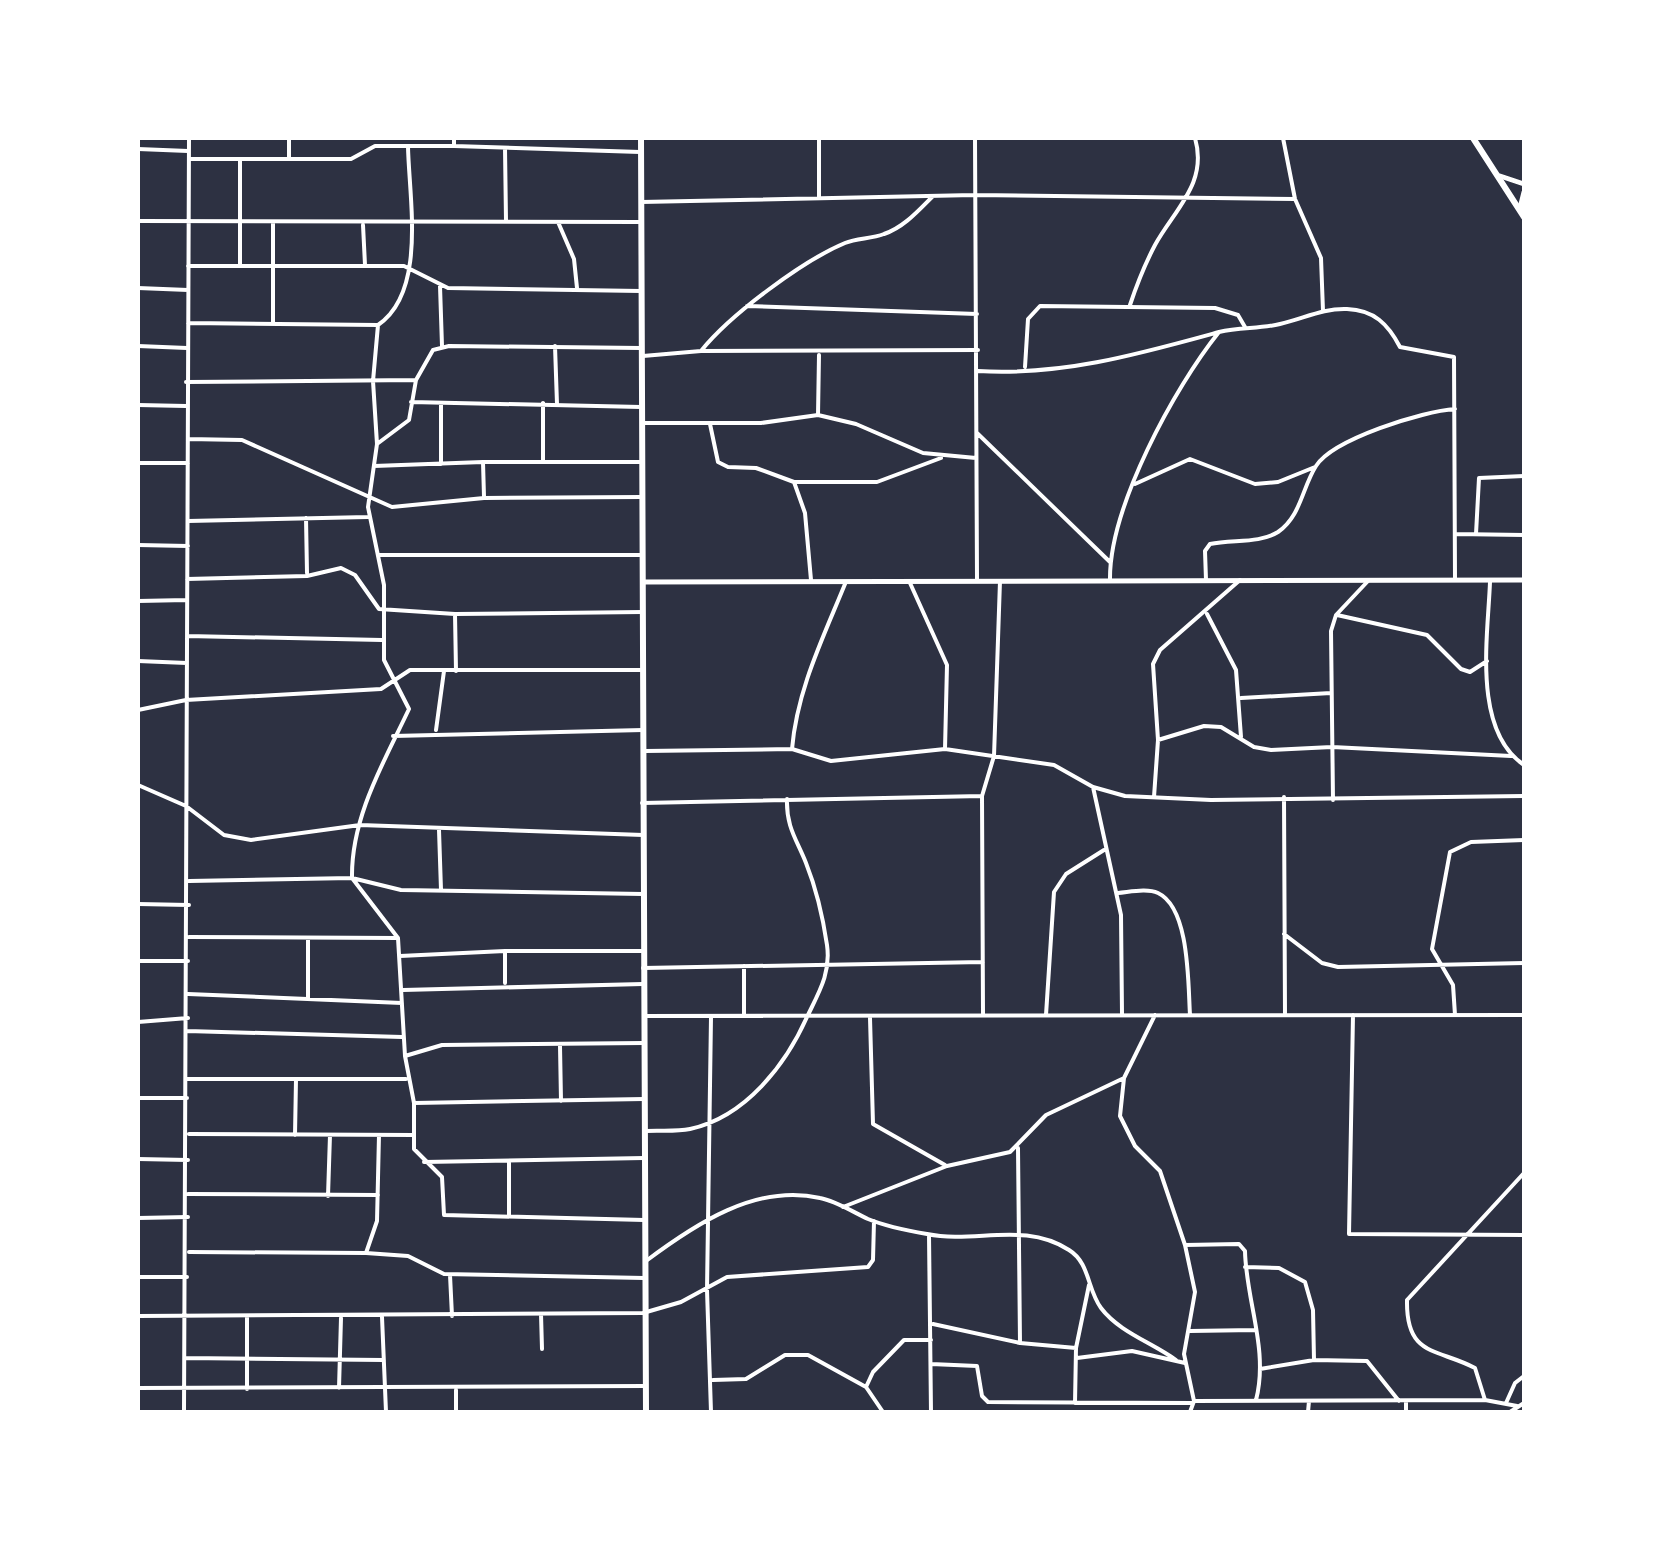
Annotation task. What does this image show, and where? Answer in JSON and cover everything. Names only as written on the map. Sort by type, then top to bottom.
[{"type":"main road","points":[[641,138],[646,1412]]},
{"type":"main road","points":[[1473,138],[1523,214]]},
{"type":"street","points":[[184,1412],[190,904],[186,806],[189,138]]},
{"type":"street","points":[[289,138],[289,158]]},
{"type":"street","points":[[188,324],[378,325],[392,314],[409,268],[402,138]]},
{"type":"street","points":[[454,138],[454,146]]},
{"type":"street","points":[[819,138],[820,196]]},
{"type":"street","points":[[975,138],[977,580]]},
{"type":"street","points":[[1130,305],[1154,247],[1189,198],[1198,169],[1195,138]]},
{"type":"street","points":[[1283,138],[1295,199],[1321,258],[1323,311]]},
{"type":"street","points":[[189,160],[352,159],[375,146],[640,152]]},
{"type":"street","points":[[504,148],[506,221]]},
{"type":"street","points":[[138,149],[189,151]]},
{"type":"street","points":[[240,160],[240,266]]},
{"type":"street","points":[[1497,175],[1524,184]]},
{"type":"street","points":[[1523,214],[1524,192]]},
{"type":"street","points":[[641,202],[974,195],[1295,199]]},
{"type":"street","points":[[701,351],[747,306],[821,255],[848,241],[884,234],[912,218],[933,196]]},
{"type":"street","points":[[138,221],[641,222]]},
{"type":"street","points":[[558,221],[574,259],[577,288]]},
{"type":"street","points":[[362,222],[365,265]]},
{"type":"street","points":[[272,324],[273,223]]},
{"type":"street","points":[[188,266],[365,265],[409,268],[440,286],[641,291]]},
{"type":"street","points":[[440,286],[442,347]]},
{"type":"street","points":[[138,288],[188,290]]},
{"type":"street","points":[[747,306],[977,314]]},
{"type":"street","points":[[1025,368],[1032,310],[1040,306],[1228,310],[1238,315],[1245,327]]},
{"type":"street","points":[[978,371],[1104,364],[1220,332],[1285,324],[1323,311],[1350,309],[1373,315],[1387,324],[1400,347],[1451,353],[1455,409],[1455,580]]},
{"type":"street","points":[[378,325],[373,380],[378,444],[368,498],[385,611],[384,660],[409,709],[392,736],[360,826],[352,856],[352,878],[398,938],[415,1153],[442,1177],[446,1217],[644,1220]]},
{"type":"street","points":[[1110,580],[1110,562],[1135,484],[1172,400],[1220,332]]},
{"type":"street","points":[[138,346],[187,348]]},
{"type":"street","points":[[378,444],[409,420],[410,402],[425,358],[442,347],[556,346],[641,352],[978,350]]},
{"type":"street","points":[[556,346],[556,404]]},
{"type":"street","points":[[818,415],[820,353]]},
{"type":"street","points":[[186,382],[416,380]]},
{"type":"street","points":[[410,402],[642,406]]},
{"type":"street","points":[[441,402],[441,464]]},
{"type":"street","points":[[543,403],[543,461]]},
{"type":"street","points":[[138,405],[186,406]]},
{"type":"street","points":[[1206,580],[1206,550],[1210,544],[1268,538],[1283,528],[1300,503],[1315,467],[1338,444],[1371,436],[1426,411],[1455,409]]},
{"type":"street","points":[[641,423],[710,424],[818,415],[856,424],[902,446],[976,458]]},
{"type":"street","points":[[710,424],[718,462],[728,467],[756,468],[794,482],[886,480],[945,456]]},
{"type":"street","points":[[976,432],[1110,562]]},
{"type":"street","points":[[187,439],[242,440],[398,508],[484,498],[642,497]]},
{"type":"street","points":[[1135,484],[1190,458],[1255,484],[1278,482],[1315,467]]},
{"type":"street","points":[[482,462],[484,498]]},
{"type":"street","points":[[374,466],[642,462]]},
{"type":"street","points":[[138,463],[188,463]]},
{"type":"street","points":[[1476,534],[1479,478],[1524,476]]},
{"type":"street","points":[[794,482],[811,550],[811,580]]},
{"type":"street","points":[[306,518],[307,576]]},
{"type":"street","points":[[188,520],[370,518]]},
{"type":"street","points":[[1455,534],[1524,534]]},
{"type":"street","points":[[138,545],[188,546]]},
{"type":"street","points":[[378,555],[643,554]]},
{"type":"street","points":[[188,579],[307,576],[322,570],[347,570],[385,611],[643,612]]},
{"type":"street","points":[[792,749],[795,717],[806,679],[847,580]]},
{"type":"street","points":[[909,580],[947,665],[946,749]]},
{"type":"street","points":[[983,1015],[982,796],[994,756],[1000,580]]},
{"type":"street","points":[[1154,797],[1158,740],[1153,664],[1160,650],[1206,614],[1240,580]]},
{"type":"street","points":[[1490,580],[1490,702],[1511,756]]},
{"type":"street","points":[[643,582],[1524,580]]},
{"type":"street","points":[[1333,800],[1331,631],[1336,615],[1368,581]]},
{"type":"street","points":[[138,601],[187,600]]},
{"type":"street","points":[[455,614],[456,670]]},
{"type":"street","points":[[1206,614],[1236,670],[1241,737]]},
{"type":"street","points":[[1336,615],[1426,635],[1470,672],[1487,660]]},
{"type":"street","points":[[187,636],[384,640]]},
{"type":"street","points":[[138,660],[187,663]]},
{"type":"street","points":[[138,710],[186,700],[381,689],[409,670],[643,670]]},
{"type":"street","points":[[436,732],[444,671]]},
{"type":"street","points":[[1241,698],[1332,693]]},
{"type":"street","points":[[1158,740],[1204,726],[1270,750],[1332,747],[1511,756],[1524,765]]},
{"type":"street","points":[[392,736],[643,730]]},
{"type":"street","points":[[643,751],[792,749],[830,762],[946,749],[1054,765],[1094,786],[1125,796],[1333,800],[1524,796]]},
{"type":"street","points":[[138,784],[186,806],[216,830],[251,840],[360,826],[643,836]]},
{"type":"street","points":[[1094,786],[1116,893],[1122,1015]]},
{"type":"street","points":[[642,804],[982,796]]},
{"type":"street","points":[[1284,797],[1284,1015]]},
{"type":"street","points":[[644,1131],[689,1129],[710,1122],[775,1073],[795,1047],[823,987],[829,963],[814,884],[792,840],[787,799]]},
{"type":"street","points":[[439,830],[440,890]]},
{"type":"street","points":[[1454,1015],[1453,985],[1432,936],[1450,852],[1471,842],[1524,840]]},
{"type":"street","points":[[1046,1015],[1054,892],[1066,874],[1106,848]]},
{"type":"street","points":[[188,881],[352,878],[401,890],[643,894]]},
{"type":"street","points":[[1116,893],[1149,892],[1166,900],[1185,943],[1190,1015]]},
{"type":"street","points":[[138,904],[190,904]]},
{"type":"street","points":[[1284,934],[1322,963],[1338,967],[1440,962],[1524,964]]},
{"type":"street","points":[[189,938],[398,938]]},
{"type":"street","points":[[308,938],[308,1000]]},
{"type":"street","points":[[399,956],[643,950]]},
{"type":"street","points":[[505,951],[505,986]]},
{"type":"street","points":[[138,961],[188,961]]},
{"type":"street","points":[[643,968],[983,962]]},
{"type":"street","points":[[744,966],[744,1016]]},
{"type":"street","points":[[401,990],[643,984]]},
{"type":"street","points":[[188,994],[402,1003]]},
{"type":"street","points":[[1155,1015],[1124,1078],[1120,1116],[1135,1146],[1160,1171],[1185,1245],[1195,1292],[1185,1363],[1194,1402],[1190,1412]]},
{"type":"street","points":[[1353,1015],[1349,1234],[1524,1235]]},
{"type":"street","points":[[643,1016],[1524,1016]]},
{"type":"street","points":[[711,1016],[707,1290],[711,1412]]},
{"type":"street","points":[[138,1022],[188,1018]]},
{"type":"street","points":[[870,1018],[873,1124],[946,1166]]},
{"type":"street","points":[[187,1031],[403,1037]]},
{"type":"street","points":[[405,1056],[442,1045],[644,1043]]},
{"type":"street","points":[[560,1044],[561,1101]]},
{"type":"street","points":[[294,1135],[296,1077]]},
{"type":"street","points":[[186,1079],[407,1078]]},
{"type":"street","points":[[843,1207],[946,1166],[1010,1152],[1046,1115],[1124,1078]]},
{"type":"street","points":[[138,1098],[187,1098]]},
{"type":"street","points":[[414,1103],[644,1099]]},
{"type":"street","points":[[188,1134],[414,1135]]},
{"type":"street","points":[[328,1196],[330,1135]]},
{"type":"street","points":[[366,1253],[376,1228],[380,1135]]},
{"type":"street","points":[[1018,1146],[1022,1233],[1020,1343]]},
{"type":"street","points":[[424,1162],[644,1158]]},
{"type":"street","points":[[138,1159],[188,1160]]},
{"type":"street","points":[[509,1160],[509,1216]]},
{"type":"street","points":[[1485,1400],[1475,1368],[1428,1352],[1418,1342],[1407,1316],[1413,1290],[1524,1173]]},
{"type":"street","points":[[188,1194],[378,1195]]},
{"type":"street","points":[[644,1263],[709,1219],[764,1198],[792,1194],[822,1198],[874,1221],[929,1235],[1022,1233],[1068,1248],[1082,1261],[1090,1286],[1112,1319],[1176,1360]]},
{"type":"street","points":[[138,1218],[188,1217]]},
{"type":"street","points":[[138,1316],[644,1313],[707,1290],[727,1278],[868,1268],[873,1260],[874,1221]]},
{"type":"street","points":[[929,1235],[931,1412]]},
{"type":"street","points":[[1185,1245],[1239,1244],[1245,1250],[1247,1300],[1257,1330],[1260,1369],[1256,1400]]},
{"type":"street","points":[[188,1252],[366,1253],[408,1256],[432,1271],[450,1275],[644,1278]]},
{"type":"street","points":[[1245,1268],[1279,1268],[1305,1282],[1314,1310],[1314,1360]]},
{"type":"street","points":[[450,1275],[452,1316]]},
{"type":"street","points":[[138,1276],[187,1277]]},
{"type":"street","points":[[1075,1402],[1076,1348],[1090,1286]]},
{"type":"street","points":[[541,1314],[542,1349]]},
{"type":"street","points":[[247,1316],[247,1389]]},
{"type":"street","points":[[339,1388],[341,1316]]},
{"type":"street","points":[[382,1316],[386,1412]]},
{"type":"street","points":[[932,1323],[1020,1343],[1076,1348]]},
{"type":"street","points":[[1190,1330],[1257,1330]]},
{"type":"street","points":[[866,1387],[873,1372],[904,1340],[931,1340]]},
{"type":"street","points":[[1076,1358],[1132,1351],[1185,1363]]},
{"type":"street","points":[[711,1380],[756,1376],[779,1358],[795,1354],[820,1358],[866,1387],[882,1412]]},
{"type":"street","points":[[185,1358],[384,1360]]},
{"type":"street","points":[[1260,1369],[1314,1360],[1367,1361],[1398,1401]]},
{"type":"street","points":[[931,1364],[977,1366],[982,1396],[988,1402],[1485,1400],[1516,1406]]},
{"type":"street","points":[[1506,1403],[1515,1383],[1524,1376]]},
{"type":"street","points":[[138,1388],[456,1390],[646,1386]]},
{"type":"street","points":[[456,1390],[456,1412]]},
{"type":"street","points":[[1308,1412],[1309,1401]]},
{"type":"street","points":[[1406,1401],[1406,1412]]},
{"type":"street","points":[[1510,1412],[1524,1403]]}]
